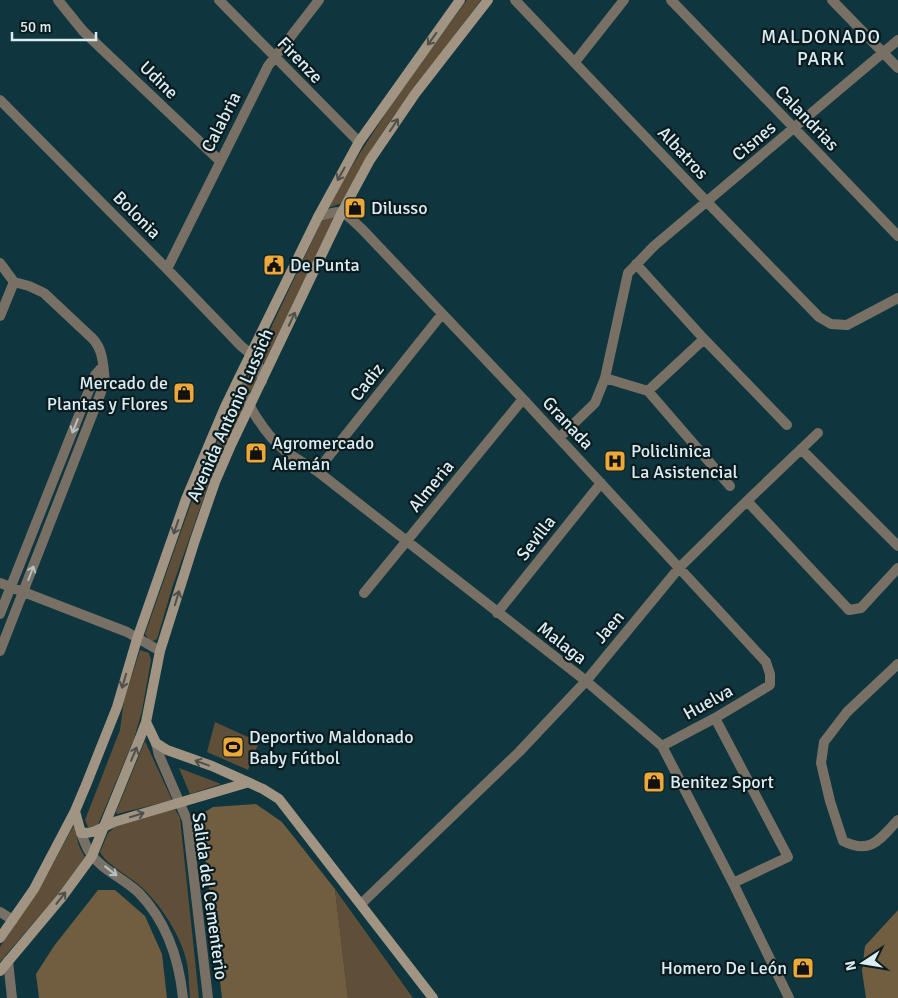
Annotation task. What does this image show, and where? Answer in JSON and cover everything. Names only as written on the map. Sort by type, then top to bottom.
[{"type":"main road","name":"Avenida Antonio Lussich","points":[[0,938],[34,888],[75,811],[117,707],[137,639],[186,499],[225,407],[251,353],[318,217],[358,142],[460,0]]},
{"type":"main road","name":"Avenida Antonio Lussich","points":[[0,971],[62,897],[92,856],[146,722],[160,651],[215,482],[342,212],[370,160],[415,94],[488,0]]},
{"type":"main road","points":[[146,722],[156,743],[167,750],[212,766],[246,783],[263,789],[279,799],[433,998]]},
{"type":"main road","points":[[75,811],[81,833],[98,832],[105,826],[246,783]]},
{"type":"street","name":"Udine","points":[[58,0],[84,30],[220,161]]},
{"type":"street","name":"Firenze","points":[[219,0],[358,142]]},
{"type":"street","name":"Calabria","points":[[167,269],[268,66],[319,0]]},
{"type":"street","name":"Albatros","points":[[515,0],[819,317],[831,324],[846,325],[898,298]]},
{"type":"street","points":[[574,62],[624,0]]},
{"type":"street","name":"Calandrias","points":[[671,0],[898,236]]},
{"type":"street","points":[[832,0],[898,68]]},
{"type":"street","name":"Cisnes","points":[[559,438],[595,403],[605,378],[628,272],[654,246],[898,40]]},
{"type":"street","name":"Bolonia","points":[[0,100],[241,346],[251,353]]},
{"type":"street","points":[[318,217],[336,211],[342,212]]},
{"type":"street","name":"Granada","points":[[342,212],[362,229],[559,438],[766,662],[770,674],[770,685]]},
{"type":"street","points":[[0,263],[14,282],[44,293],[98,345],[101,353],[104,382],[0,651]]},
{"type":"street","points":[[636,264],[704,339],[787,425]]},
{"type":"street","points":[[0,316],[14,282]]},
{"type":"street","name":"Cadiz","points":[[317,471],[442,314]]},
{"type":"street","points":[[648,391],[704,339]]},
{"type":"street","points":[[251,353],[258,361],[262,371],[262,381]]},
{"type":"street","points":[[0,614],[95,376],[103,366]]},
{"type":"street","name":"Malaga","points":[[239,378],[242,392],[250,407],[284,449],[317,471],[586,681],[662,746],[733,883],[762,946],[789,998]]},
{"type":"street","points":[[605,378],[648,391],[730,486]]},
{"type":"street","name":"Almeria","points":[[364,593],[523,400]]},
{"type":"street","name":"Jaen","points":[[361,904],[519,752],[586,681],[680,568],[818,433]]},
{"type":"street","points":[[801,449],[898,546]]},
{"type":"street","name":"Sevilla","points":[[497,613],[601,483]]},
{"type":"street","points":[[747,501],[849,610],[860,608],[898,568]]},
{"type":"street","points":[[0,583],[127,632],[160,651]]},
{"type":"street","points":[[898,664],[847,712],[824,742],[821,763],[843,841],[854,846],[866,847],[876,842],[898,820]]},
{"type":"street","name":"Huelva","points":[[662,746],[770,685]]},
{"type":"street","points":[[714,718],[788,857],[733,883]]},
{"type":"street","name":"Salida del Cementerio","points":[[156,743],[159,755],[187,820],[208,998]]},
{"type":"street","points":[[81,833],[92,856],[139,893],[164,926],[181,978],[183,998]]},
{"type":"street","points":[[0,912],[12,920]]},
{"type":"street","points":[[8,961],[12,998]]},
{"type":"shaded area","points":[[467,0],[481,0],[393,117],[372,148],[342,203],[328,208],[376,128]]},
{"type":"shaded area","points":[[335,216],[264,364],[260,351],[321,222]]},
{"type":"shaded area","points":[[252,366],[256,369],[256,381],[248,393],[245,383]]},
{"type":"shaded area","points":[[239,395],[243,408],[210,480],[173,585],[157,639],[149,640],[145,634],[201,476]]},
{"type":"shaded area","points":[[140,650],[149,653],[151,660],[142,711],[134,739],[97,827],[88,827],[85,820],[120,730],[124,700]]},
{"type":"shaded area","name":"Deportivo Maldonado Baby Fútbol","points":[[215,722],[259,742],[248,770],[207,752]]},
{"type":"shaded area","points":[[145,741],[172,800],[117,814],[116,812]]},
{"type":"shaded area","points":[[179,768],[221,784],[190,794]]},
{"type":"shaded area","points":[[256,804],[282,822],[335,889],[348,998],[222,998],[200,815],[213,807]]},
{"type":"shaded area","points":[[175,809],[180,818],[199,998],[190,998],[188,967],[184,952],[175,931],[162,910],[138,884],[112,865],[100,852],[108,833],[115,827]]},
{"type":"shaded area","points":[[74,825],[79,846],[85,857],[58,894],[0,962],[0,947],[43,882]]},
{"type":"shaded area","points":[[335,889],[413,998],[348,998]]},
{"type":"shaded area","points":[[98,890],[115,890],[145,916],[162,954],[167,998],[39,998],[36,974],[54,946]]},
{"type":"shaded area","points":[[898,910],[898,998],[866,998],[862,971],[865,946]]},
{"type":"place","name":"Dilusso","points":[[355,208]]},
{"type":"place","name":"De Punta","points":[[274,265]]},
{"type":"place","name":"Mercado de Plantas y Flores","points":[[184,393]]},
{"type":"place","name":"Agromercado Alemán","points":[[256,453]]},
{"type":"place","name":"Policlinica La Asistencial","points":[[615,461]]},
{"type":"place","name":"Deportivo Maldonado Baby Fútbol","points":[[233,747]]},
{"type":"place","name":"Benitez Sport","points":[[654,782]]},
{"type":"place","name":"Homero De León","points":[[803,968]]},
{"type":"district","name":"MALDONADO PARK","points":[[821,47]]}]
